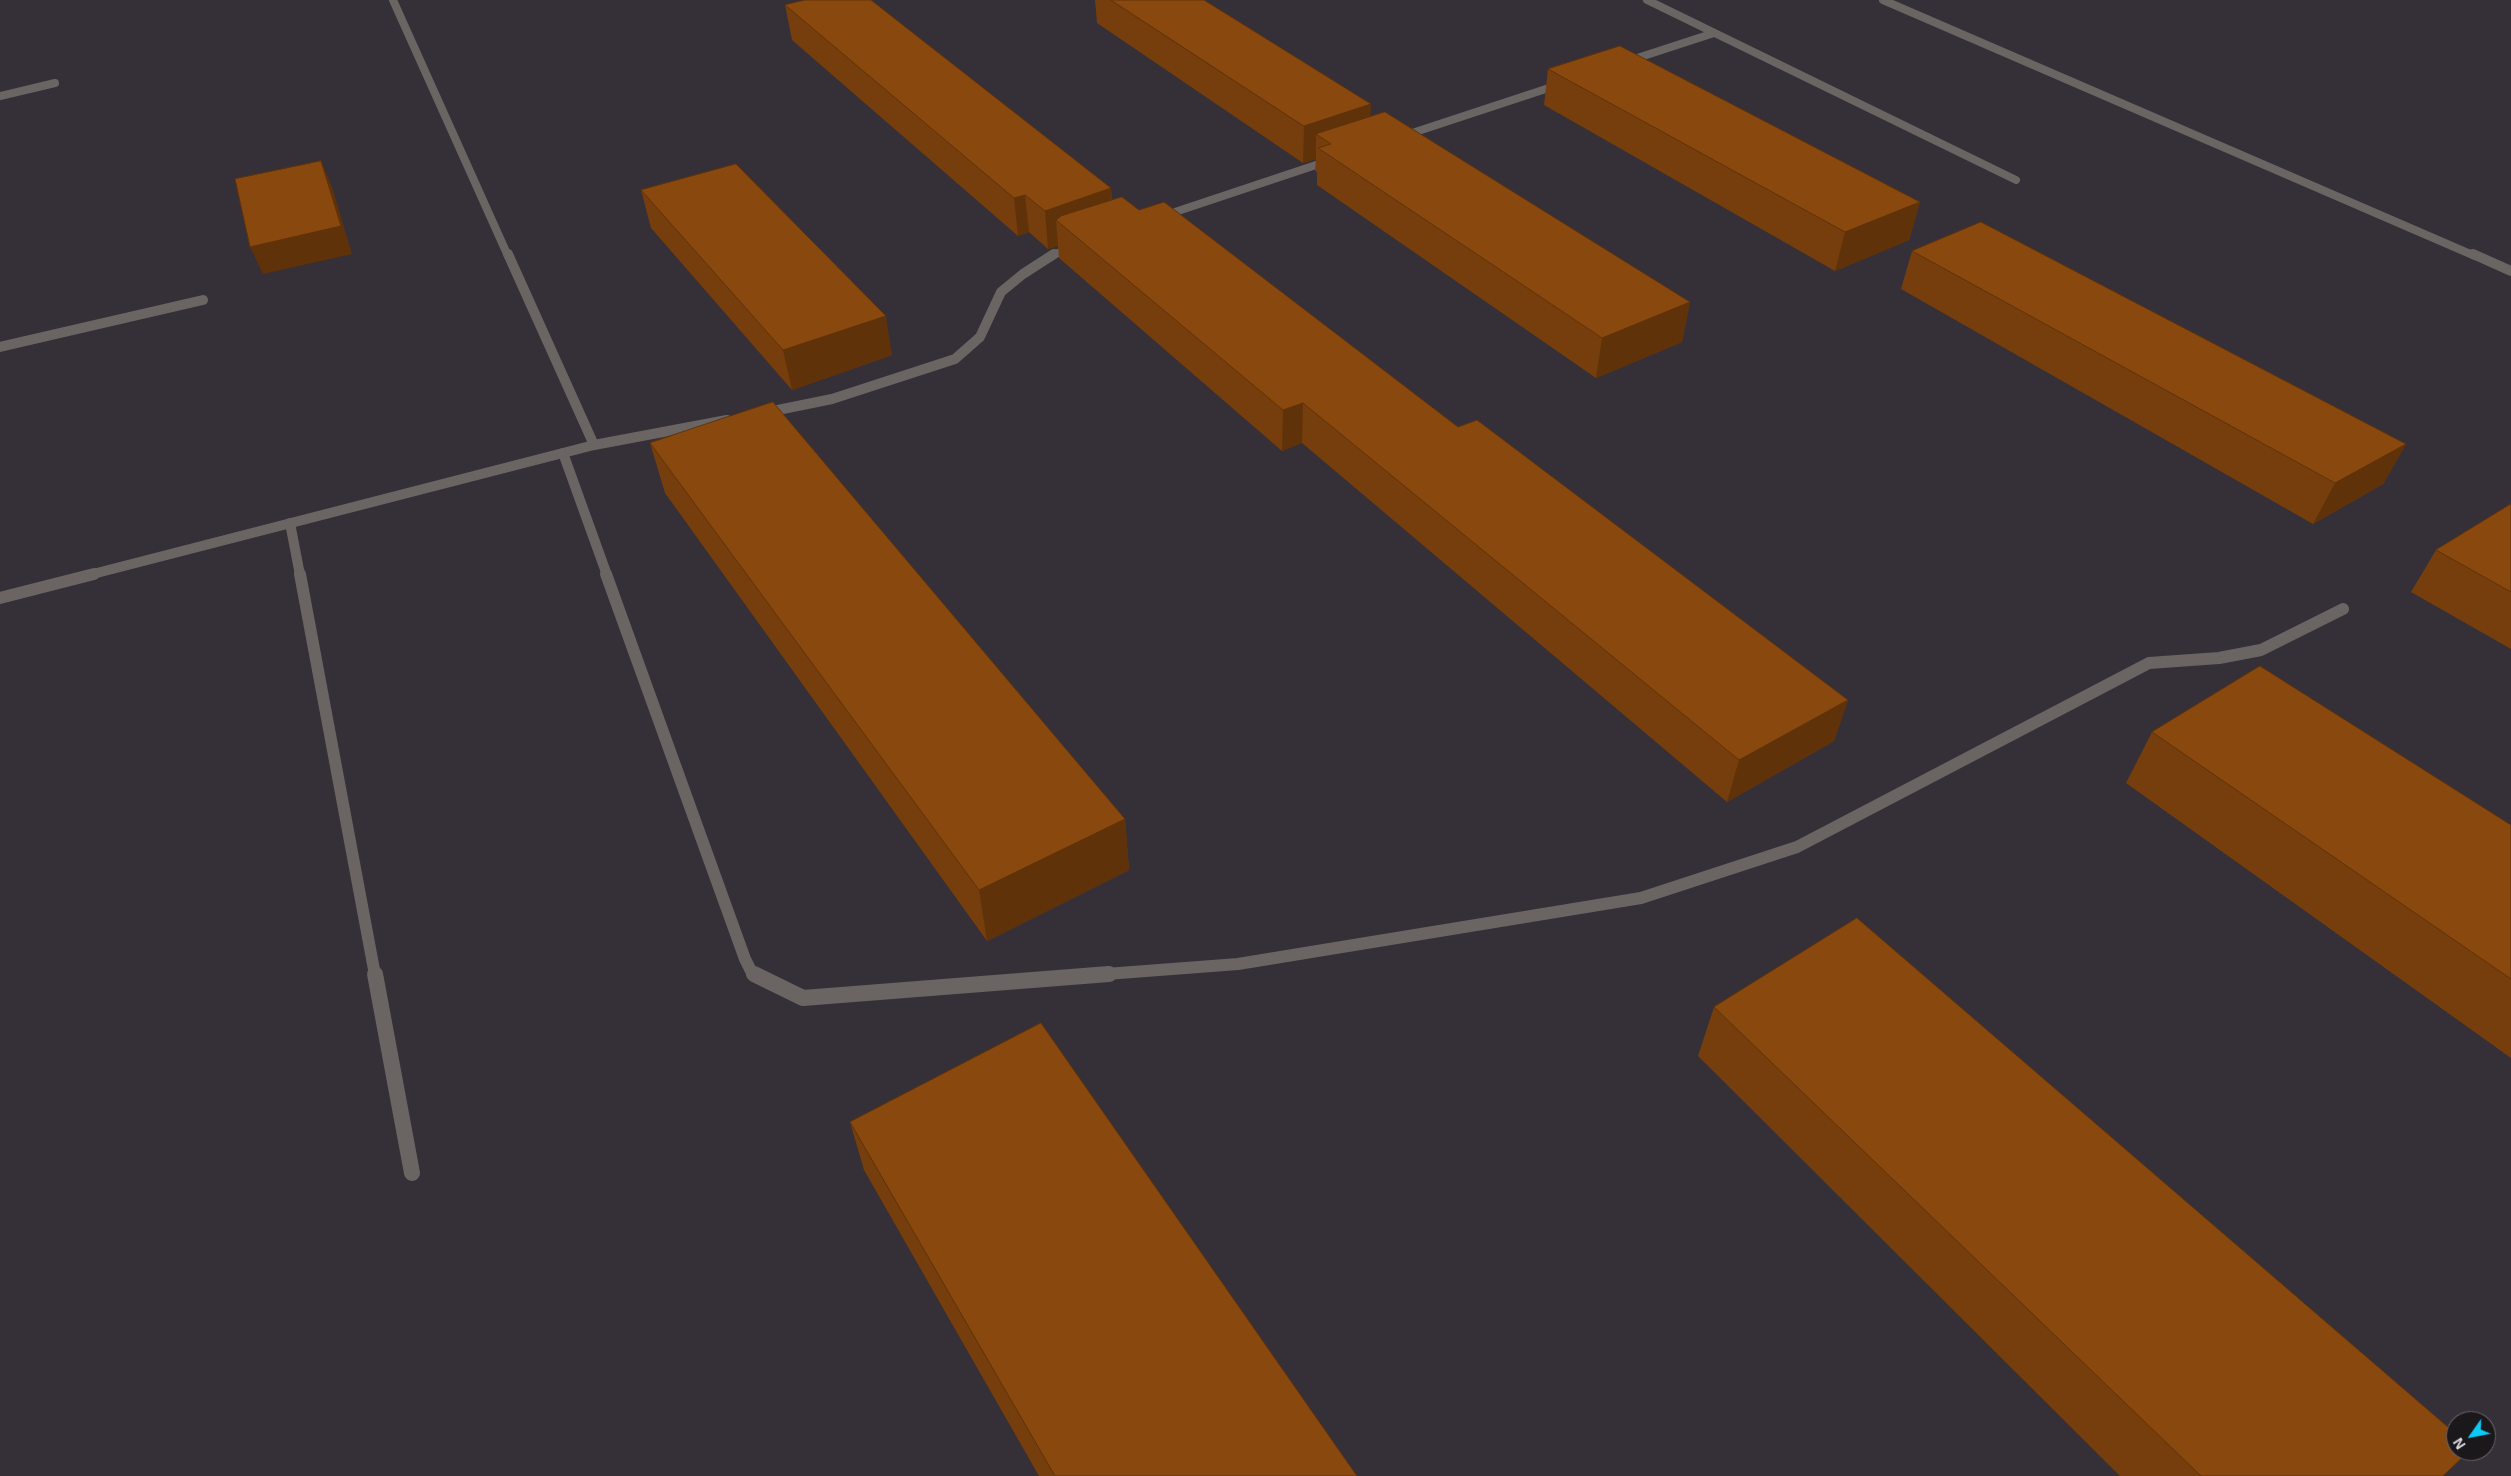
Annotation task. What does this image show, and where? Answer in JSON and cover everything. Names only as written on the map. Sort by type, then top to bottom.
[{"type":"street","points":[[393,0],[594,445]]},
{"type":"street","points":[[1646,0],[2016,180]]},
{"type":"street","points":[[1883,0],[2511,271]]},
{"type":"street","points":[[1619,64],[1714,33]]},
{"type":"street","points":[[1393,139],[1572,80]]},
{"type":"street","points":[[0,96],[55,83]]},
{"type":"street","points":[[1147,221],[1336,158]]},
{"type":"street","points":[[756,414],[832,399],[955,359],[980,337],[1002,292],[1022,274],[1062,249],[1081,243]]},
{"type":"street","points":[[0,347],[203,300]]},
{"type":"street","points":[[0,598],[594,445],[737,418]]},
{"type":"street","points":[[564,453],[745,959],[752,974],[803,998],[1238,964],[1640,898],[1797,847],[2149,663],[2219,658],[2261,650],[2343,609]]},
{"type":"street","points":[[290,523],[412,1173]]},
{"type":"building","points":[[805,0],[871,0],[1111,188],[1045,211],[1025,195],[1014,198],[785,5]]},
{"type":"building","points":[[1111,0],[1204,0],[1371,104],[1304,126]]},
{"type":"building","points":[[1620,46],[1920,202],[1845,232],[1548,69]]},
{"type":"building","points":[[1385,112],[1690,302],[1602,338],[1318,148],[1331,144],[1316,134]]},
{"type":"building","points":[[321,161],[341,226],[250,247],[235,179]]},
{"type":"building","points":[[736,164],[886,316],[783,350],[641,190]]},
{"type":"building","points":[[1122,197],[1139,210],[1164,202],[1458,427],[1477,420],[1848,700],[1739,760],[1303,403],[1283,410],[1056,220],[1061,216]]},
{"type":"building","points":[[1981,222],[2406,444],[2335,483],[1912,251]]},
{"type":"building","points":[[773,402],[1125,819],[979,890],[650,443]]},
{"type":"building","points":[[2511,504],[2511,592],[2436,550]]},
{"type":"building","points":[[2260,666],[2511,825],[2511,979],[2152,732]]},
{"type":"building","points":[[1857,918],[2446,1425],[2446,1461],[2459,1461],[2443,1476],[2201,1476],[1714,1007]]},
{"type":"building","points":[[1041,1023],[1357,1476],[1055,1476],[850,1122]]}]
